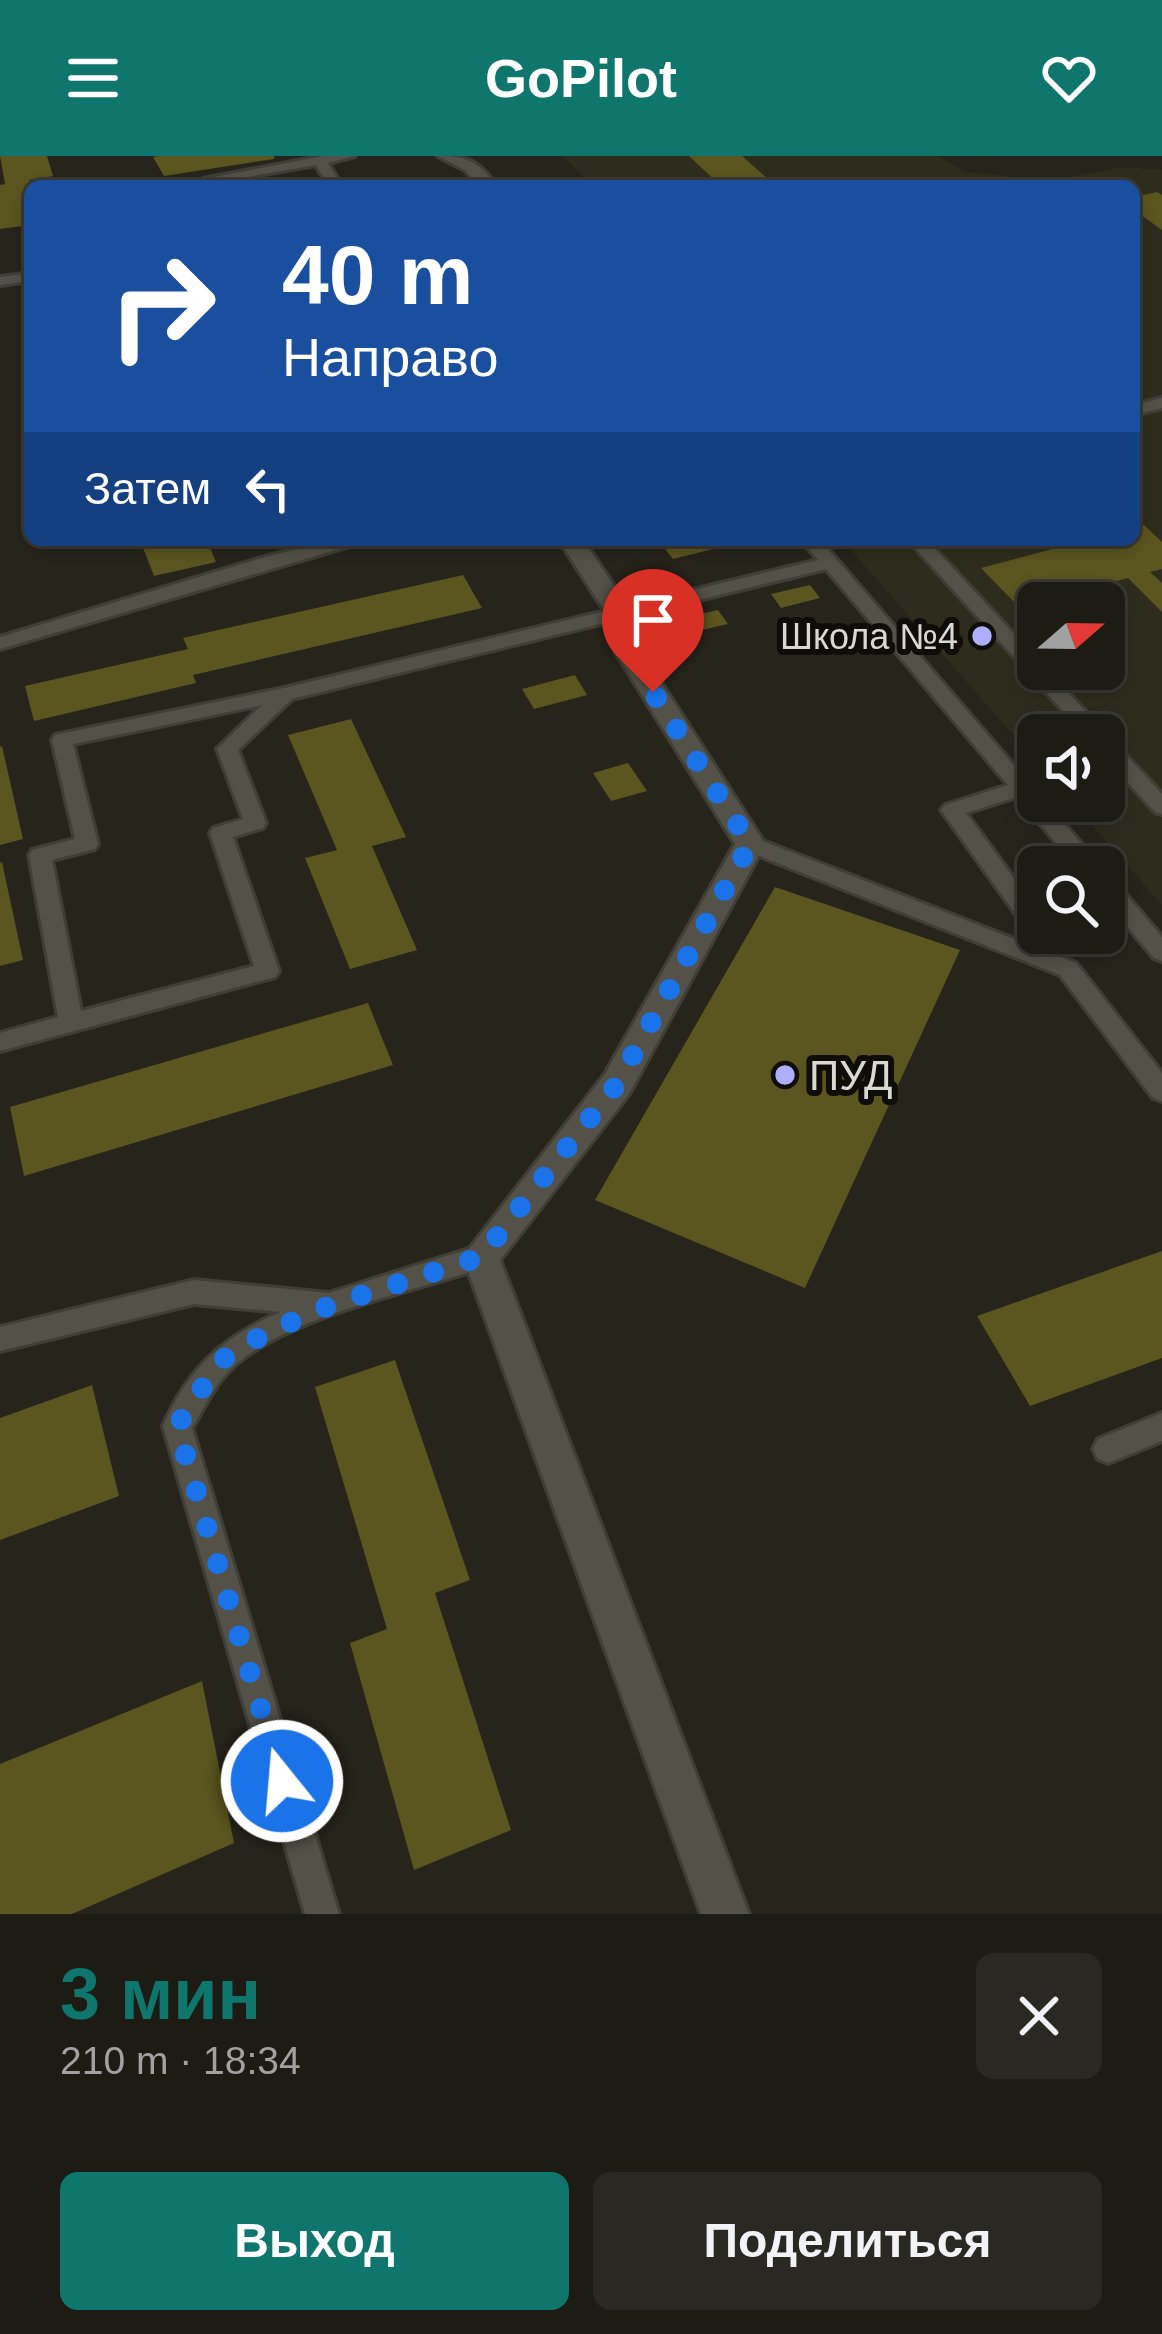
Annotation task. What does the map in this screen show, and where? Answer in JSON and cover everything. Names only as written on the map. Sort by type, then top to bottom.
[{"type":"street","points":[[447,156],[471,166],[483,180]]},
{"type":"street","points":[[576,546],[621,616],[629,653],[750,844],[617,1084],[481,1257],[725,1914]]},
{"type":"lane","points":[[210,180],[348,156]]},
{"type":"lane","points":[[320,160],[332,180]]},
{"type":"lane","points":[[268,546],[274,560]]},
{"type":"lane","points":[[0,643],[335,546]]},
{"type":"lane","points":[[815,546],[1017,782]]},
{"type":"lane","points":[[922,546],[1077,714]]},
{"type":"lane","points":[[71,1023],[40,855],[87,844],[62,740],[285,694],[830,563]]},
{"type":"lane","points":[[0,1042],[268,970],[221,832],[255,824],[227,749],[285,694]]},
{"type":"lane","points":[[1125,767],[1162,807]]},
{"type":"lane","points":[[1017,790],[952,810],[1017,899]]},
{"type":"lane","points":[[1051,822],[1071,846]]},
{"type":"lane","points":[[750,844],[1068,969]]},
{"type":"lane","points":[[1125,909],[1162,952]]},
{"type":"lane","points":[[1057,954],[1162,1091]]},
{"type":"lane","points":[[322,1914],[177,1426],[220,1361],[266,1333],[331,1305],[481,1257]]},
{"type":"lane","points":[[0,1339],[194,1292],[331,1305]]},
{"type":"lane","points":[[1108,1449],[1162,1427]]},
{"type":"shaded area","name":"Школа №4","points":[[563,156],[938,156],[966,172],[1049,180],[586,180]]},
{"type":"shaded area","name":"Школа №4","points":[[1125,167],[1162,170],[1162,905],[1125,863],[1125,846],[1110,846],[1089,822],[1125,822],[1125,714],[1017,714],[1017,739],[847,546],[1140,546],[1140,180],[1049,180]]},
{"type":"building","points":[[0,156],[47,156],[53,176],[24,180],[24,226],[0,229],[0,185],[5,184]]},
{"type":"building","points":[[689,156],[742,156],[769,180],[715,180]]},
{"type":"building","points":[[153,157],[274,159],[164,176]]},
{"type":"building","points":[[1162,195],[1162,230],[1140,214],[1140,196]]},
{"type":"building","points":[[1144,525],[1162,542],[1162,569],[1150,572],[1162,583],[1162,612],[1128,578],[1017,582],[1017,605],[981,568],[1064,546],[1140,546],[1140,526]]},
{"type":"building","points":[[142,546],[209,546],[216,562],[154,576]]},
{"type":"building","points":[[663,546],[725,546],[673,559]]},
{"type":"building","points":[[463,575],[482,608],[193,675],[196,683],[34,721],[25,686],[188,649],[183,638]]},
{"type":"building","points":[[810,585],[820,598],[781,608],[771,594]]},
{"type":"building","points":[[718,610],[728,624],[693,632],[683,618]]},
{"type":"building","points":[[575,675],[587,695],[534,709],[522,689]]},
{"type":"building","points":[[351,719],[406,837],[372,846],[417,950],[350,969],[305,858],[337,850],[288,735]]},
{"type":"building","points":[[0,747],[23,839],[0,845]]},
{"type":"building","points":[[628,763],[647,791],[611,801],[593,773]]},
{"type":"building","points":[[0,863],[23,960],[0,966]]},
{"type":"building","name":"ПУД","points":[[775,887],[960,950],[805,1288],[595,1200]]},
{"type":"building","points":[[368,1003],[393,1065],[24,1176],[10,1107]]},
{"type":"building","points":[[1162,1251],[1162,1358],[1030,1406],[977,1316]]},
{"type":"building","points":[[395,1360],[470,1580],[435,1593],[511,1830],[414,1870],[350,1643],[387,1629],[315,1387]]},
{"type":"building","points":[[92,1385],[119,1496],[0,1540],[0,1418]]},
{"type":"building","points":[[202,1681],[234,1843],[72,1914],[0,1914],[0,1764]]},
{"type":"place","name":"Школа №4","points":[[982,636]]},
{"type":"place","name":"ПУД","points":[[785,1075]]},
{"type":"route","points":[[282,1781],[177,1426],[220,1361],[266,1333],[331,1305],[481,1257],[617,1084],[750,844],[653,692]]}]
